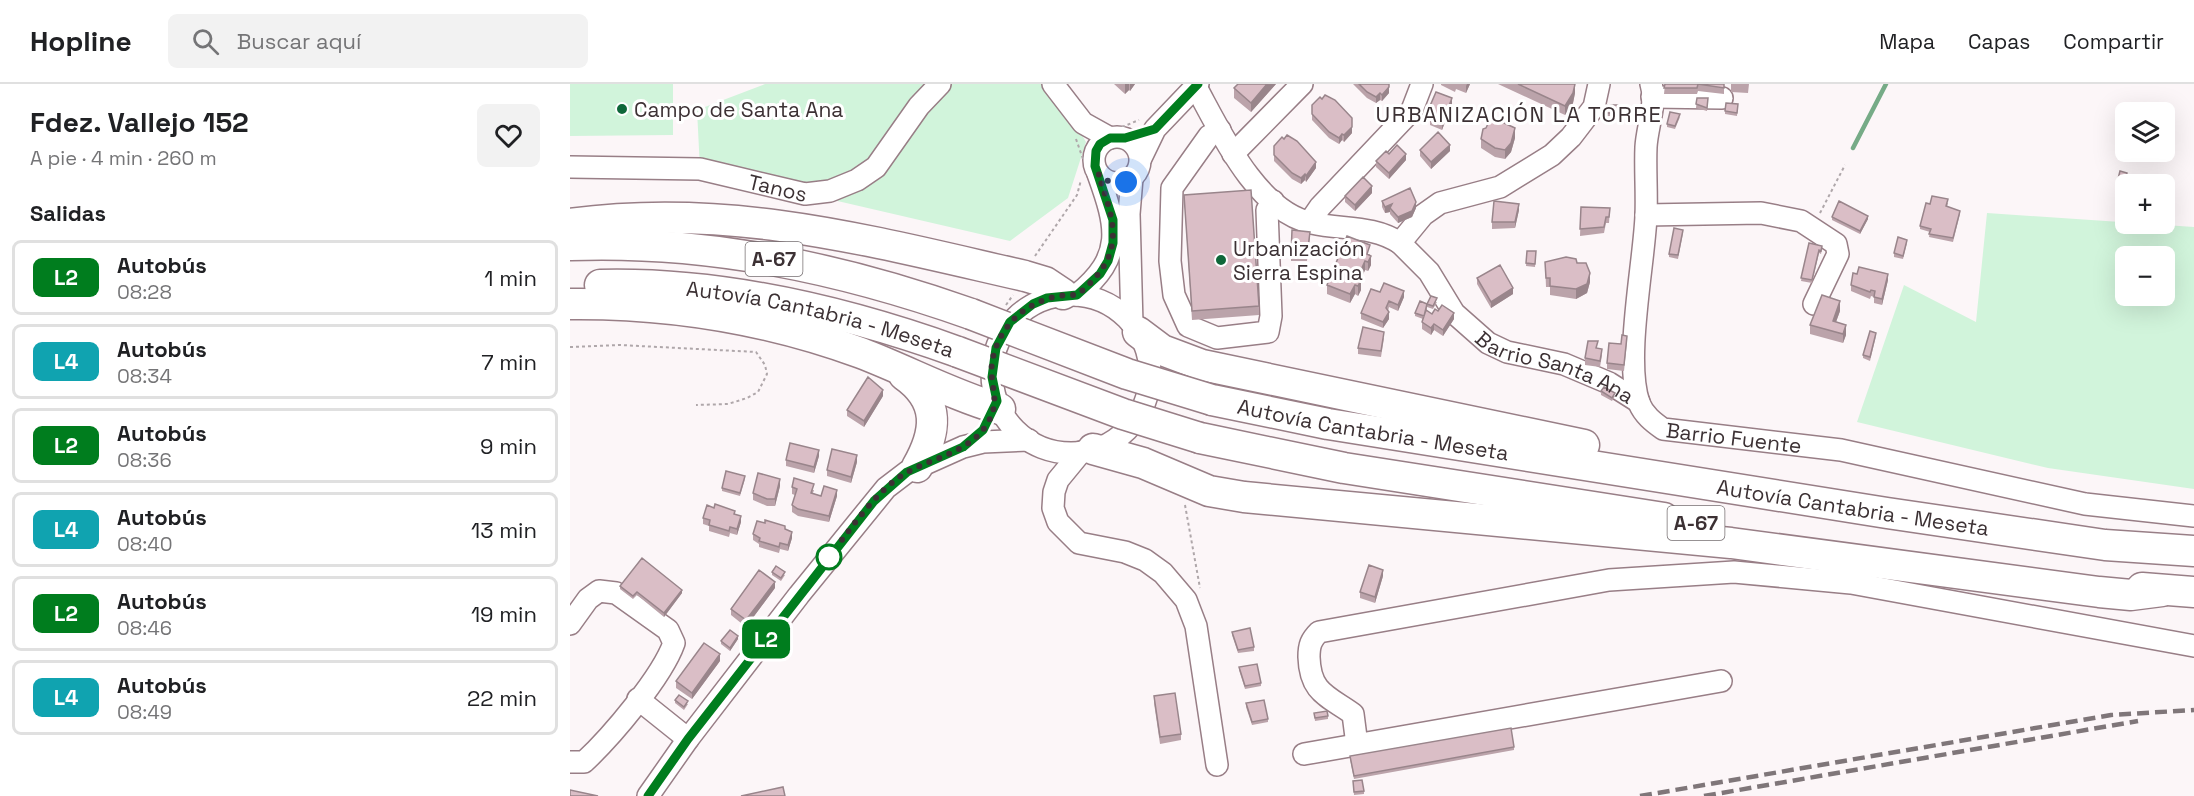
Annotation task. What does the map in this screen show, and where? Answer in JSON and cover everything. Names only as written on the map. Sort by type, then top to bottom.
[{"type":"highway","points":[[570,224],[661,216],[762,222],[859,238],[1025,276],[1045,282],[1070,295]]},
{"type":"highway","name":"Autovía Cantabria - Meseta","points":[[570,245],[656,245],[773,259],[864,279],[971,314],[1128,374],[1212,400],[1338,426],[2105,545],[2194,551]]},
{"type":"highway","name":"Autovía Cantabria - Meseta","points":[[570,285],[648,285],[763,298],[874,324],[958,352],[1123,414],[1200,438],[1291,459],[1990,569],[2162,591],[2194,592]]},
{"type":"highway","points":[[570,304],[648,307],[728,317],[797,333],[884,362],[942,389],[997,406]]},
{"type":"highway","points":[[1135,328],[1162,350],[1202,365],[1656,460],[1852,497],[1951,522]]},
{"type":"highway","points":[[884,362],[917,385],[933,416],[932,436],[917,467]]},
{"type":"highway","points":[[1087,451],[1143,463],[1209,491],[1244,497],[1731,543],[2089,591],[2131,595],[2162,591]]},
{"type":"street","name":"Tanos","points":[[570,167],[700,169],[805,194],[830,191],[857,180],[876,167],[919,106],[940,84]]},
{"type":"street","points":[[1053,84],[1083,123],[1113,220],[1113,243],[1105,267],[1070,295]]},
{"type":"street","points":[[1233,154],[1302,84]]},
{"type":"street","points":[[1309,223],[1320,207],[1412,110],[1422,84]]},
{"type":"street","points":[[1400,243],[1423,215],[1440,203],[1500,187],[1552,155],[1594,107],[1599,84]]},
{"type":"street","points":[[1149,123],[1137,172],[1132,178],[1116,183],[1104,179],[1096,166],[1100,144],[1149,123],[1197,85]]},
{"type":"street","name":"Barrio Santa Ana","points":[[1197,85],[1233,154],[1273,201],[1286,212],[1309,223],[1372,230],[1387,234],[1400,243],[1429,272],[1454,312],[1488,343],[1507,352],[1564,364],[1609,383],[1639,402]]},
{"type":"street","points":[[1651,91],[1722,98]]},
{"type":"street","name":"Barrio Santa Ana","points":[[1639,402],[1634,368],[1646,215],[1646,146],[1651,91]]},
{"type":"street","points":[[1083,123],[1117,135],[1135,145],[1141,158]]},
{"type":"street","points":[[1220,130],[1209,136],[1172,188],[1170,261],[1174,295],[1188,326],[1217,338],[1268,332],[1270,316],[1267,210],[1273,201]]},
{"type":"street","points":[[1054,492],[1058,480],[1087,451],[1123,433],[1137,417],[1146,399],[1150,379],[1149,360],[1135,328],[1129,214],[1132,178]]},
{"type":"street","points":[[1646,215],[1761,213],[1801,221],[1836,244],[1838,254],[1814,304]]},
{"type":"street","points":[[1135,328],[1107,304],[1070,295],[1047,298],[1027,308],[1010,322],[1002,335],[992,363],[997,406],[1008,421],[1033,442],[1044,458],[1054,492],[1055,515],[1071,537],[1088,546],[1125,552],[1145,560],[1163,573],[1186,600],[1196,626],[1217,765]]},
{"type":"street","name":"Barrio Fuente","points":[[1639,402],[1650,421],[1663,429],[1841,450],[2085,504],[2194,516]]},
{"type":"street","points":[[963,447],[983,430],[997,406]]},
{"type":"street","points":[[648,796],[688,739],[864,513],[891,484],[917,467],[963,447],[983,442],[1033,442],[1058,452],[1087,451]]},
{"type":"street","points":[[1357,745],[1353,714],[1320,691],[1311,675],[1309,648],[1311,640],[1319,632],[1609,580],[1705,572],[1812,578],[1914,594],[2194,646]]},
{"type":"street","points":[[570,624],[588,599],[599,591],[616,593],[668,630],[674,643],[669,655],[638,699],[597,750],[584,762],[570,762]]},
{"type":"street","points":[[1304,754],[1721,681]]},
{"type":"street","points":[[638,699],[688,739]]},
{"type":"path","points":[[1117,135],[1124,127],[1149,123]]},
{"type":"path","points":[[1812,227],[1845,165]]},
{"type":"path","points":[[1004,308],[1025,276],[1040,247],[1061,221],[1077,195]]},
{"type":"path","points":[[570,347],[679,347],[756,352],[760,356],[767,375],[758,392],[728,405],[696,405]]},
{"type":"green space","name":"Campo de Santa Ana","points":[[570,84],[673,84],[673,135],[570,136]]},
{"type":"green space","points":[[765,84],[1052,84],[1086,142],[1068,198],[1010,241],[700,169],[697,110]]},
{"type":"green space","points":[[1987,213],[2115,222],[2115,234],[2175,234],[2175,226],[2194,227],[2194,489],[2048,468],[1857,422],[1904,285],[1976,322]]},
{"type":"building","points":[[1238,84],[1267,84],[1251,103],[1234,88]]},
{"type":"building","points":[[1359,84],[1389,84],[1389,87],[1382,95],[1380,93],[1376,97]]},
{"type":"building","points":[[1518,84],[1575,84],[1573,93],[1565,106]]},
{"type":"building","points":[[1665,84],[1698,84],[1697,88],[1664,88]]},
{"type":"building","points":[[1698,84],[1724,84],[1724,88]]},
{"type":"building","points":[[1436,92],[1452,98],[1442,124],[1430,119],[1434,108],[1430,106]]},
{"type":"building","points":[[1325,95],[1335,100],[1352,118],[1352,127],[1339,138],[1329,132],[1312,114],[1312,105]]},
{"type":"building","points":[[1697,98],[1708,98],[1707,108],[1696,104]]},
{"type":"building","points":[[1726,103],[1738,104],[1737,113],[1725,111]]},
{"type":"building","points":[[1607,105],[1618,105],[1618,113],[1606,113]]},
{"type":"building","points":[[1670,112],[1680,114],[1675,126],[1667,124]]},
{"type":"building","points":[[1491,117],[1515,128],[1511,143],[1505,150],[1495,148],[1481,139],[1483,129],[1486,128]]},
{"type":"building","points":[[1438,132],[1450,145],[1431,162],[1420,150]]},
{"type":"building","points":[[1287,135],[1297,141],[1316,162],[1306,176],[1305,174],[1301,178],[1292,173],[1274,155],[1274,146]]},
{"type":"building","points":[[1397,145],[1406,154],[1389,173],[1376,161],[1386,151],[1389,154]]},
{"type":"building","points":[[1363,177],[1372,186],[1355,205],[1345,196]]},
{"type":"building","points":[[1410,188],[1416,202],[1412,211],[1398,217],[1390,208],[1392,204],[1385,207],[1382,201]]},
{"type":"building","name":"Urbanización Sierra Espina","points":[[1251,190],[1259,306],[1192,311],[1184,195]]},
{"type":"building","points":[[1932,196],[1948,199],[1946,206],[1960,211],[1953,238],[1929,234],[1931,229],[1920,226],[1926,203],[1930,204]]},
{"type":"building","points":[[1494,201],[1519,204],[1515,222],[1492,222]]},
{"type":"building","points":[[1839,201],[1868,216],[1860,231],[1832,217]]},
{"type":"building","points":[[1581,207],[1610,208],[1604,227],[1580,229]]},
{"type":"building","points":[[1674,228],[1683,230],[1678,255],[1669,254]]},
{"type":"building","points":[[1292,230],[1310,232],[1307,255],[1291,255]]},
{"type":"building","points":[[1347,236],[1370,245],[1367,254],[1371,256],[1368,262],[1365,261],[1357,279],[1361,280],[1358,286],[1355,285],[1350,294],[1327,285]]},
{"type":"building","points":[[1898,237],[1907,240],[1903,256],[1894,253]]},
{"type":"building","points":[[1809,243],[1822,246],[1812,280],[1801,278]]},
{"type":"building","points":[[1527,251],[1536,251],[1535,264],[1526,263]]},
{"type":"building","points":[[1566,257],[1576,259],[1577,263],[1586,263],[1590,273],[1587,284],[1576,289],[1550,286],[1550,278],[1546,278],[1545,262]]},
{"type":"building","points":[[1500,265],[1513,288],[1491,302],[1477,278]]},
{"type":"building","points":[[1859,267],[1888,274],[1882,299],[1874,297],[1875,291],[1870,292],[1851,285],[1853,273],[1857,274]]},
{"type":"building","points":[[1384,283],[1404,291],[1398,305],[1389,301],[1386,308],[1389,312],[1383,322],[1361,313],[1371,289],[1380,292]]},
{"type":"building","points":[[1822,295],[1840,301],[1833,321],[1846,325],[1843,334],[1810,325]]},
{"type":"building","points":[[1431,296],[1437,298],[1433,306],[1427,304]]},
{"type":"building","points":[[1420,301],[1427,304],[1424,316],[1415,313]]},
{"type":"building","points":[[1442,305],[1454,313],[1443,330],[1434,324],[1431,328],[1422,322],[1426,310],[1432,314]]},
{"type":"building","points":[[1363,327],[1384,332],[1381,351],[1358,348]]},
{"type":"building","points":[[1870,331],[1876,333],[1870,357],[1863,355]]},
{"type":"building","points":[[1622,335],[1627,336],[1624,365],[1607,363],[1609,343],[1621,344]]},
{"type":"building","points":[[1588,341],[1598,341],[1596,348],[1602,349],[1600,361],[1585,358]]},
{"type":"building","points":[[868,377],[883,390],[864,421],[847,410]]},
{"type":"building","points":[[1604,387],[1615,393],[1612,398],[1601,391]]},
{"type":"building","points":[[790,443],[819,450],[814,467],[786,460]]},
{"type":"building","points":[[832,449],[857,455],[851,477],[827,470]]},
{"type":"building","points":[[726,471],[745,476],[740,493],[722,488]]},
{"type":"building","points":[[758,473],[780,479],[775,499],[767,499],[753,493]]},
{"type":"building","points":[[794,478],[814,484],[811,493],[821,496],[824,486],[837,490],[829,516],[798,509],[792,505],[797,489],[792,487]]},
{"type":"building","points":[[715,504],[735,511],[734,514],[741,516],[737,529],[730,527],[729,531],[709,525],[710,520],[703,518],[707,505],[714,508]]},
{"type":"building","points":[[765,520],[785,526],[785,529],[792,532],[788,545],[780,543],[779,547],[759,541],[760,538],[753,534],[757,521],[765,523]]},
{"type":"building","points":[[642,558],[682,590],[664,613],[637,592],[633,596],[620,586]]},
{"type":"building","points":[[1369,565],[1383,570],[1375,597],[1360,592]]},
{"type":"building","points":[[776,566],[785,572],[781,578],[772,572]]},
{"type":"building","points":[[759,570],[775,582],[746,620],[731,609]]},
{"type":"building","points":[[1250,628],[1254,647],[1238,650],[1232,632]]},
{"type":"building","points":[[730,630],[738,636],[730,648],[721,641]]},
{"type":"building","points":[[704,643],[720,654],[692,693],[676,681]]},
{"type":"building","points":[[1257,664],[1261,683],[1245,686],[1239,667]]},
{"type":"building","points":[[1175,693],[1181,734],[1160,737],[1154,696]]},
{"type":"building","points":[[679,695],[688,701],[684,707],[675,700]]},
{"type":"building","points":[[1264,700],[1268,719],[1252,722],[1246,703]]},
{"type":"building","points":[[1327,711],[1328,716],[1315,718],[1314,713]]},
{"type":"building","points":[[1511,728],[1514,747],[1354,776],[1350,756]]},
{"type":"building","points":[[1362,780],[1364,791],[1354,792],[1353,781]]},
{"type":"building","points":[[783,787],[785,796],[741,796]]},
{"type":"building","points":[[570,790],[598,796],[570,796]]},
{"type":"waterway","points":[[1853,148],[1886,84]]},
{"type":"railway","points":[[1640,796],[2111,715],[2194,710]]},
{"type":"railway","points":[[1704,796],[2138,721]]},
{"type":"bus line","name":"L2","points":[[648,796],[688,739],[874,501],[886,488],[907,472],[963,447],[983,430],[997,401],[992,377],[992,363],[996,348],[1010,322],[1033,304],[1047,298],[1063,294],[1077,295],[1100,274],[1108,261],[1114,232],[1109,205],[1095,166],[1094,158],[1100,144],[1106,139],[1125,138],[1155,129],[1198,84]]},
{"type":"place","name":"Campo de Santa Ana","points":[[622,109]]},
{"type":"place","name":"Urbanización Sierra Espina","points":[[1221,260]]},
{"type":"district","name":"URBANIZACIÓN LA TORRE","points":[[1519,114]]},
{"type":"route","points":[[829,557],[886,488],[907,472],[963,447],[983,430],[997,401],[992,377],[992,363],[1002,335],[1010,322],[1033,304],[1063,294],[1077,295],[1100,274],[1111,253],[1114,232],[1109,205],[1098,174],[1111,183],[1126,182]]}]
